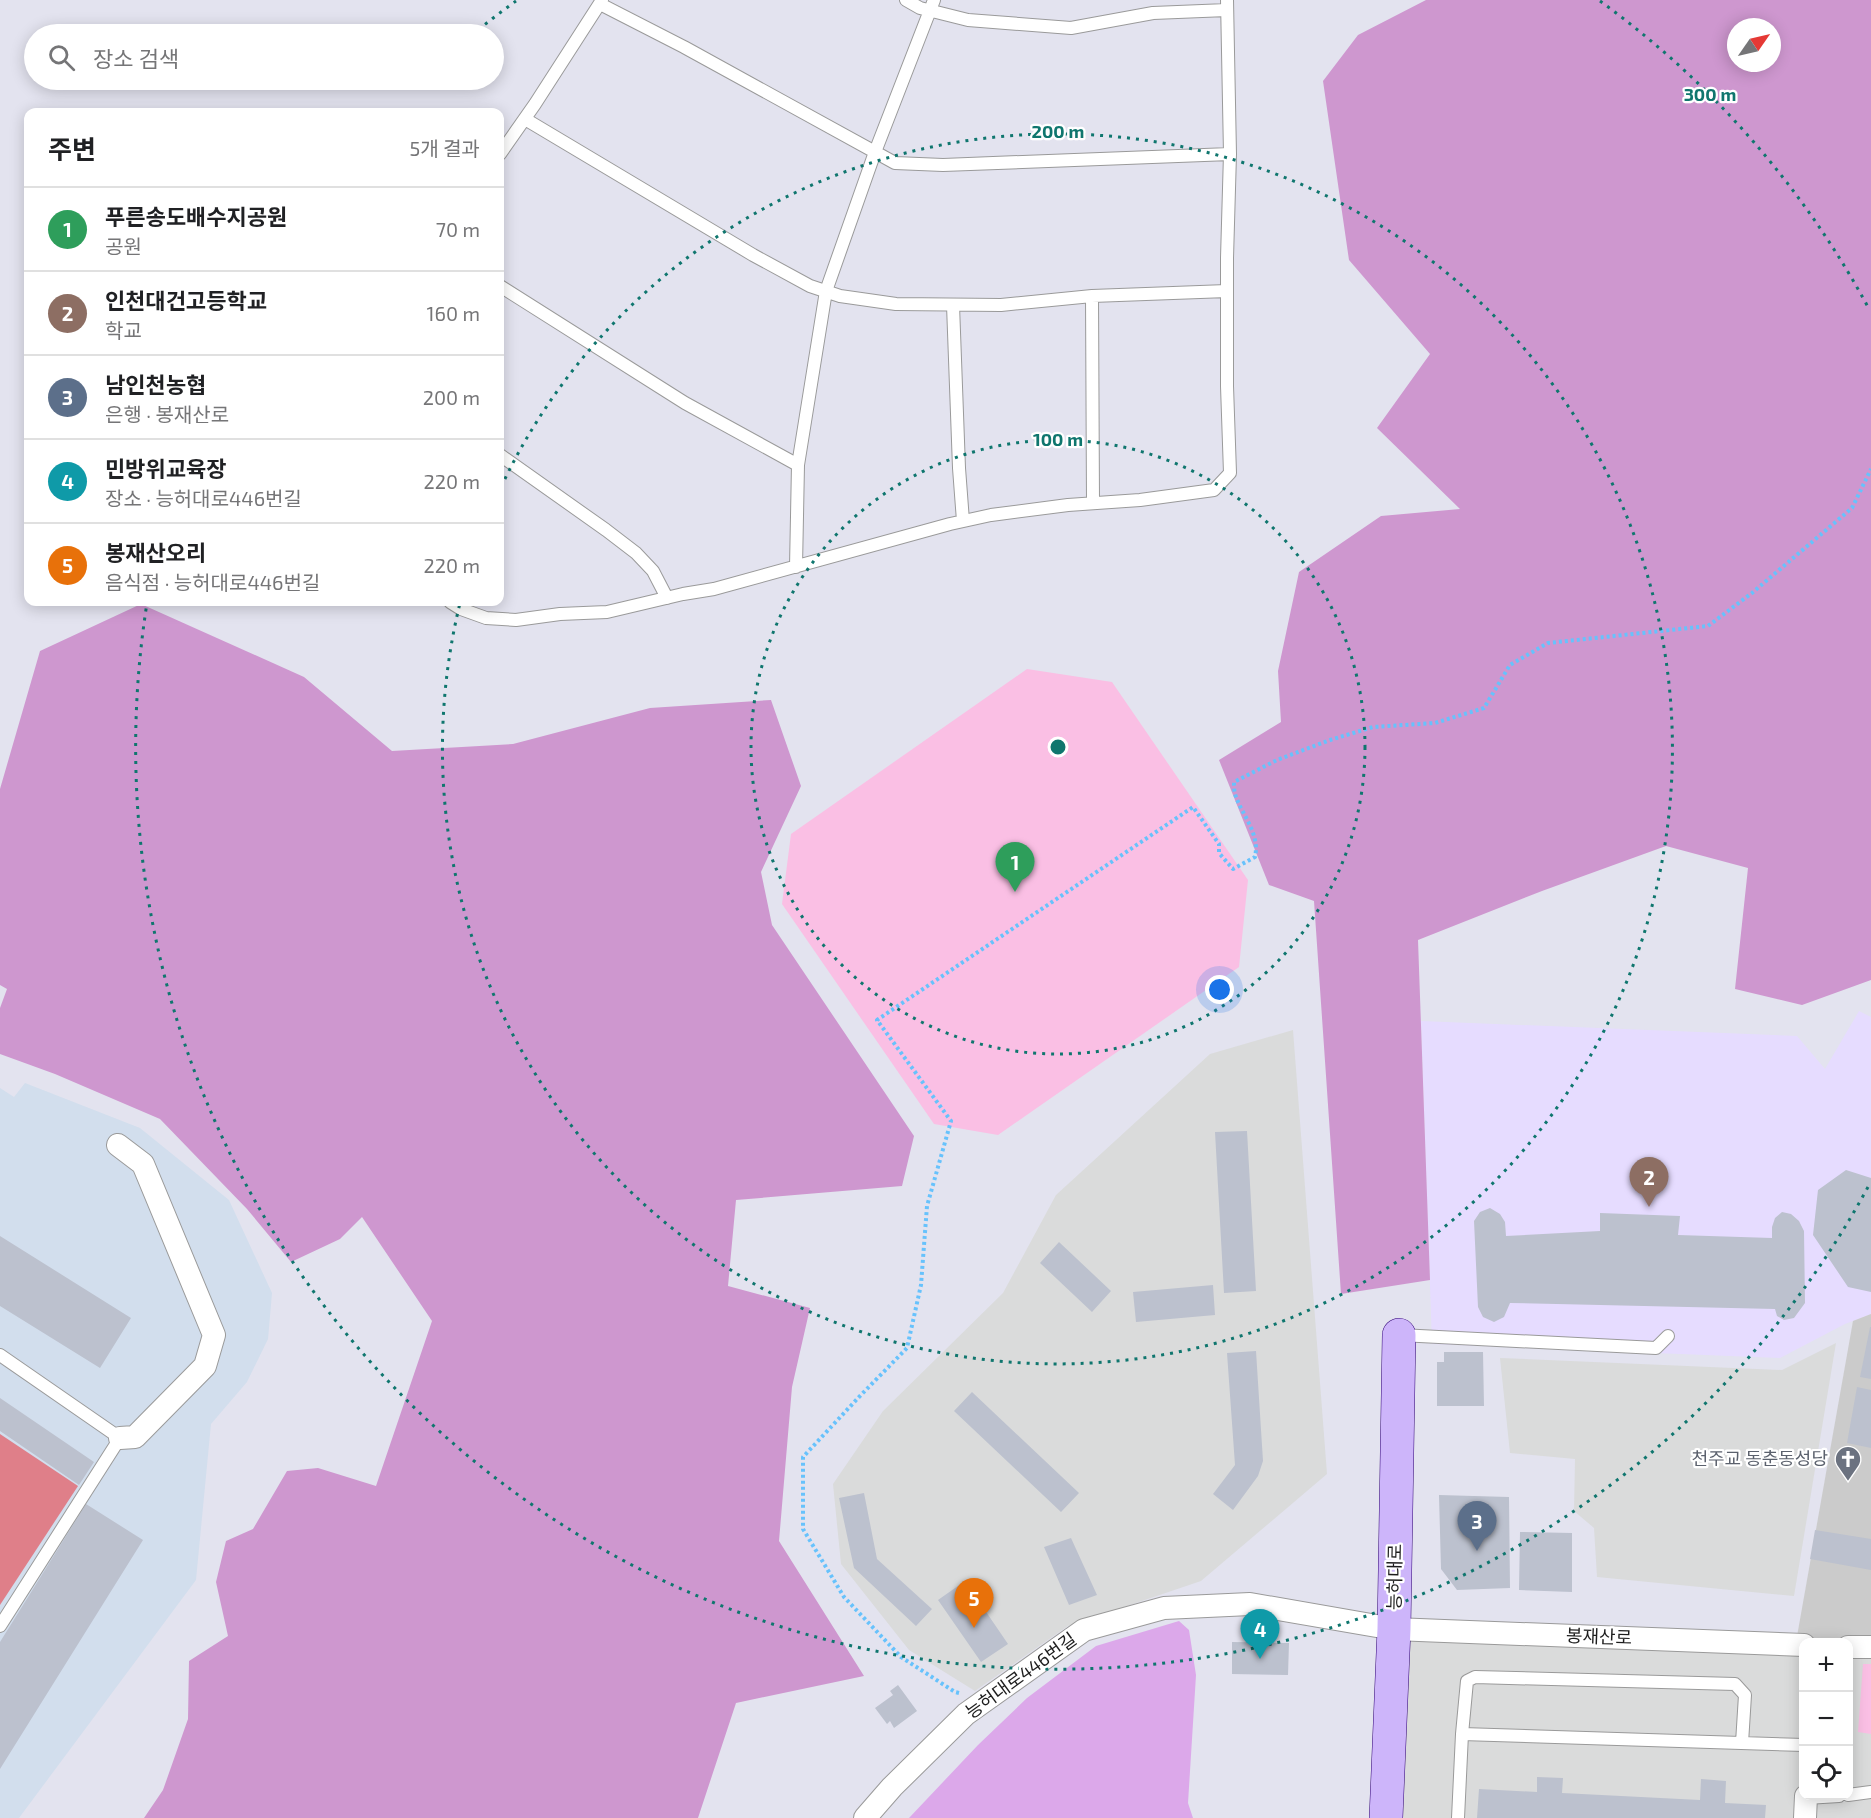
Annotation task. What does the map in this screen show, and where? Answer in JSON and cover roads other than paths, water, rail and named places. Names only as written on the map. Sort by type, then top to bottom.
[{"type":"main road","name":"능허대로","points":[[1386,1818],[1394,1629],[1399,1335]]},
{"type":"street","points":[[118,1145],[143,1164],[214,1335],[206,1366],[135,1437],[120,1438]]},
{"type":"street","name":"능허대로446번길","points":[[865,1818],[892,1787],[966,1714],[1084,1630],[1164,1608],[1250,1604],[1394,1629]]},
{"type":"street","name":"봉재산로","points":[[1394,1629],[1799,1645]]},
{"type":"street","points":[[1853,1647],[1871,1647]]},
{"type":"lane","points":[[456,606],[486,618],[516,620],[560,614],[607,612],[714,589],[963,520],[1214,490],[1230,473],[1227,291],[1230,154],[1227,5],[1153,13],[1071,28],[968,20],[932,5],[920,8],[906,0]]},
{"type":"lane","points":[[504,148],[601,2],[895,163],[943,165],[1230,154]]},
{"type":"lane","points":[[796,567],[798,465],[826,291],[875,152],[932,5]]},
{"type":"lane","points":[[525,119],[753,255],[810,286],[840,296],[896,304],[1001,305],[1092,296],[1227,291]]},
{"type":"lane","points":[[504,289],[685,404],[798,465]]},
{"type":"lane","points":[[1092,296],[1092,503]]},
{"type":"lane","points":[[953,305],[963,520]]},
{"type":"lane","points":[[504,457],[636,553],[653,571],[667,598]]},
{"type":"lane","points":[[1399,1335],[1656,1348],[1668,1336]]},
{"type":"lane","points":[[0,1356],[120,1438],[0,1626]]},
{"type":"lane","points":[[1458,1818],[1461,1734],[1467,1681],[1475,1677],[1735,1684],[1745,1695],[1743,1743]]},
{"type":"lane","points":[[1461,1734],[1799,1745]]},
{"type":"lane","points":[[1853,1794],[1871,1792]]},
{"type":"lane","points":[[1806,1804],[1822,1800]]},
{"type":"place","name":"푸른송도배수지공원","points":[[1015,892]]},
{"type":"place","name":"인천대건고등학교","points":[[1649,1207]]},
{"type":"place","name":"천주교 동춘동성당","points":[[1848,1482]]},
{"type":"place","name":"남인천농협","points":[[1477,1551]]},
{"type":"place","name":"봉재산오리","points":[[974,1628]]},
{"type":"place","name":"민방위교육장","points":[[1260,1659]]}]
